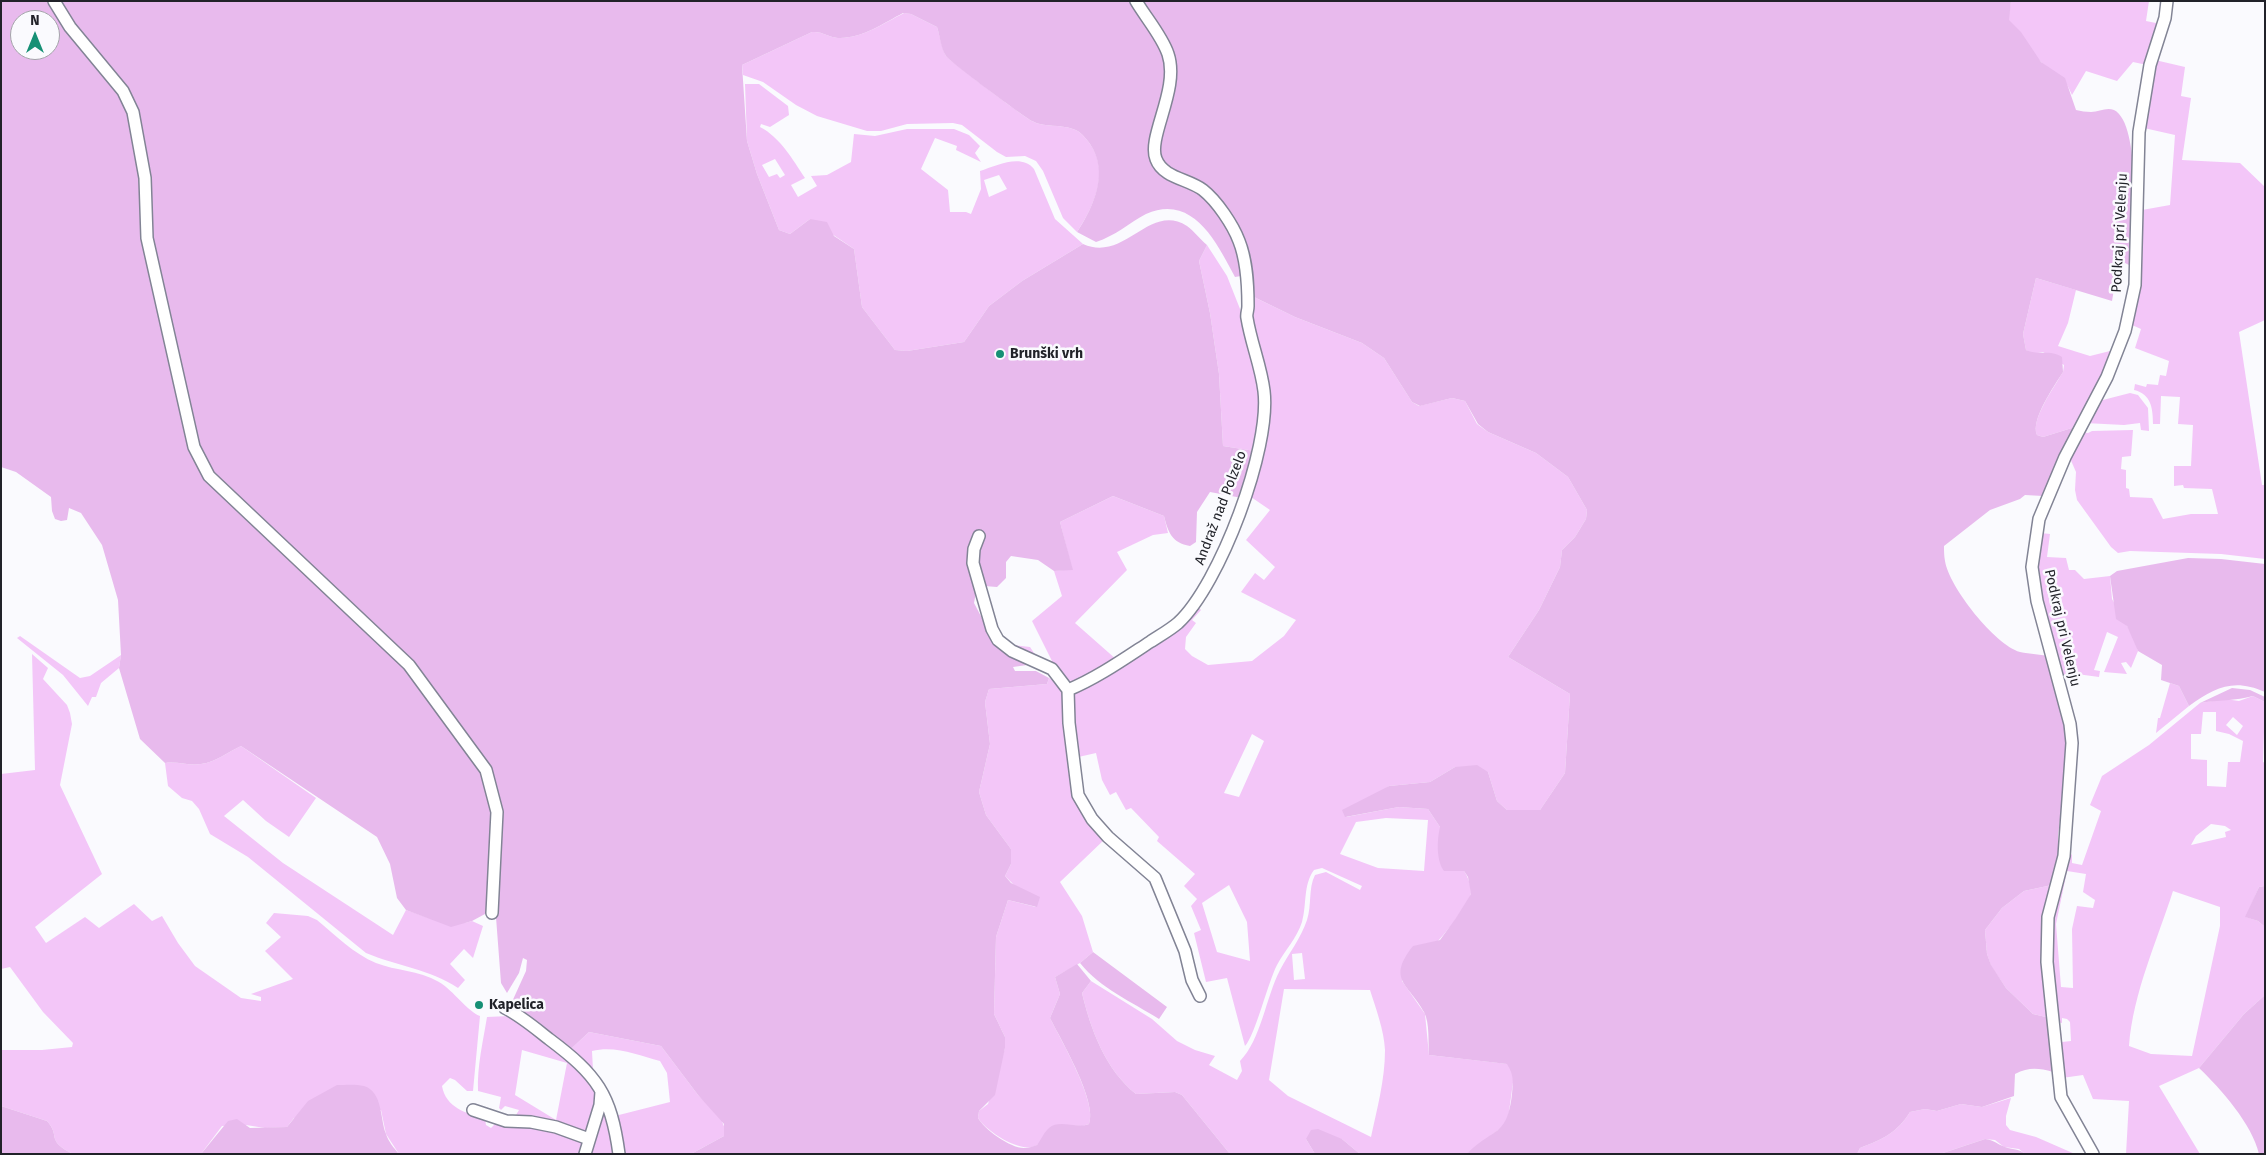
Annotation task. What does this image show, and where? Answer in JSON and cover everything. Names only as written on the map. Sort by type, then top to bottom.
[{"type":"street","points":[[54,1],[70,27],[123,91],[133,112],[145,178],[147,238],[194,447],[209,476],[410,665],[486,770],[497,812],[492,913]]},
{"type":"street","name":"Andraž nad Polzelo","points":[[1068,690],[1086,682],[1178,623],[1208,585],[1226,546],[1258,460],[1264,420],[1264,391],[1246,314],[1246,261],[1239,239],[1220,209],[1204,190],[1161,169],[1156,158],[1154,149],[1168,98],[1171,66],[1164,45],[1136,1]]},
{"type":"street","name":"Podkraj pri Velenju","points":[[2093,1154],[2061,1096],[2056,1056],[2047,962],[2048,917],[2064,856],[2063,845],[2072,743],[2070,724],[2037,601],[2032,567],[2038,519],[2065,457],[2106,376],[2125,331],[2135,285],[2139,132],[2150,65],[2166,18],[2167,1]]},
{"type":"street","points":[[979,536],[974,549],[973,563],[992,629],[998,640],[1012,650],[1052,669],[1068,690],[1069,723],[1078,795],[1092,819],[1108,837],[1155,878],[1186,951],[1192,980],[1200,996]]},
{"type":"street","points":[[505,1008],[580,1063],[602,1090],[613,1119],[618,1154]]},
{"type":"street","points":[[585,1154],[600,1105],[602,1090]]},
{"type":"street","points":[[473,1110],[506,1121],[531,1122],[556,1127],[589,1139]]},
{"type":"shaded area","points":[[1,1],[1132,1],[1156,37],[1166,61],[1165,86],[1150,145],[1152,164],[1162,173],[1198,190],[1223,218],[1237,252],[1241,276],[1235,277],[1220,250],[1201,225],[1190,216],[1177,210],[1163,209],[1146,214],[1116,233],[1096,242],[1077,232],[1094,200],[1099,177],[1096,155],[1083,135],[1076,130],[1037,123],[1016,110],[946,56],[937,27],[911,14],[903,13],[872,30],[847,38],[838,38],[819,32],[812,32],[742,65],[747,141],[757,174],[779,230],[790,234],[810,219],[827,222],[834,236],[854,249],[862,307],[895,350],[907,351],[964,342],[989,306],[1022,281],[1083,244],[1098,248],[1112,246],[1148,226],[1161,221],[1173,221],[1187,226],[1207,245],[1199,261],[1210,313],[1219,374],[1223,446],[1255,451],[1242,498],[1210,492],[1197,512],[1196,542],[1190,546],[1184,545],[1172,536],[1164,516],[1113,496],[1060,522],[1073,570],[1054,571],[1038,560],[1011,556],[1006,562],[1006,578],[997,587],[984,586],[976,592],[974,603],[995,643],[1023,659],[1027,665],[1013,667],[1015,671],[1036,671],[1049,678],[1047,684],[989,689],[985,702],[990,744],[979,792],[986,815],[1011,849],[1011,864],[1005,876],[1011,883],[1040,897],[1037,907],[1008,900],[996,937],[994,1014],[1005,1037],[1005,1048],[995,1095],[979,1111],[978,1118],[998,1138],[1025,1148],[1037,1145],[1053,1125],[1089,1124],[1090,1114],[1084,1087],[1070,1055],[1050,1018],[1060,994],[1055,977],[1077,964],[1091,981],[1082,993],[1095,1035],[1116,1073],[1136,1094],[1175,1092],[1182,1095],[1230,1154],[691,1154],[724,1136],[724,1124],[698,1095],[661,1046],[589,1032],[571,1049],[511,1004],[526,971],[527,960],[523,958],[519,973],[507,993],[501,983],[495,904],[490,904],[485,914],[472,921],[451,927],[406,910],[397,898],[390,864],[377,837],[241,746],[206,763],[165,763],[140,739],[119,668],[121,655],[118,600],[102,545],[81,513],[69,508],[67,520],[55,519],[52,511],[51,497],[16,472],[1,467]]},
{"type":"shaded area","points":[[1141,1],[2011,1],[2009,20],[2021,32],[2041,62],[2065,78],[2076,110],[2091,112],[2111,109],[2123,120],[2129,136],[2134,182],[2133,267],[2125,263],[2117,271],[2112,301],[2036,278],[2023,334],[2026,350],[2053,353],[2062,357],[2063,372],[2040,412],[2037,421],[2037,435],[2043,437],[2075,427],[2043,496],[2025,495],[2020,499],[1990,510],[1944,546],[1948,572],[1964,599],[1986,627],[2010,647],[2020,652],[2051,657],[2067,726],[2066,776],[2058,835],[2058,858],[2052,885],[2024,891],[2002,908],[1985,930],[1987,954],[1991,965],[2006,988],[2033,1014],[2050,1018],[2053,1072],[2034,1069],[2015,1074],[2014,1096],[1982,1107],[1961,1104],[1937,1111],[1925,1109],[1910,1112],[1895,1130],[1860,1148],[1857,1154],[1467,1154],[1497,1130],[1507,1118],[1512,1094],[1513,1082],[1511,1072],[1507,1064],[1429,1055],[1426,1017],[1403,981],[1401,967],[1413,946],[1440,940],[1471,894],[1468,877],[1464,871],[1444,871],[1441,866],[1438,850],[1440,827],[1428,809],[1399,807],[1345,817],[1342,810],[1389,786],[1430,782],[1455,767],[1477,765],[1488,772],[1497,801],[1507,810],[1540,810],[1565,773],[1570,694],[1508,657],[1539,610],[1560,567],[1562,550],[1575,537],[1586,519],[1587,510],[1568,477],[1536,453],[1488,432],[1478,424],[1465,401],[1452,398],[1420,406],[1412,402],[1384,358],[1362,343],[1295,317],[1252,296],[1252,268],[1244,239],[1230,212],[1211,191],[1175,171],[1162,161],[1158,154],[1175,64]]},
{"type":"shaded area","points":[[2011,1],[2149,1],[2146,21],[2161,24],[2147,65],[2133,62],[2117,81],[2086,71],[2072,95],[2065,81],[2040,61],[2008,20]]},
{"type":"shaded area","points":[[904,13],[911,14],[937,27],[946,56],[1026,117],[1037,123],[1076,130],[1087,139],[1096,155],[1099,177],[1094,200],[1077,232],[1063,218],[1043,171],[1036,161],[1025,156],[1006,157],[962,125],[953,123],[907,124],[881,131],[867,131],[817,116],[796,105],[763,82],[743,75],[742,65],[812,32],[819,32],[838,38],[847,38],[872,30]]},
{"type":"shaded area","points":[[2155,60],[2185,67],[2181,96],[2191,98],[2182,160],[2240,163],[2265,187],[2265,320],[2239,332],[2262,485],[2265,485],[2265,559],[2221,554],[2130,551],[2118,553],[2111,547],[2077,500],[2075,490],[2076,472],[2069,456],[2082,432],[2133,430],[2131,456],[2122,457],[2121,469],[2126,470],[2126,488],[2129,489],[2130,497],[2152,498],[2163,519],[2191,514],[2218,514],[2212,489],[2184,488],[2183,485],[2174,486],[2174,466],[2191,466],[2193,425],[2178,424],[2180,397],[2161,396],[2160,424],[2153,424],[2150,402],[2140,392],[2134,390],[2135,384],[2146,387],[2147,384],[2158,385],[2160,375],[2166,376],[2169,361],[2135,348],[2141,329],[2132,325],[2137,302],[2142,210],[2170,205],[2175,135],[2144,128]]},
{"type":"shaded area","points":[[745,84],[759,84],[788,106],[789,115],[770,127],[761,124],[760,127],[780,143],[805,178],[791,185],[798,197],[817,186],[811,176],[827,175],[851,162],[854,134],[875,136],[907,129],[954,129],[969,135],[980,146],[975,153],[981,162],[956,150],[957,146],[935,138],[921,169],[948,190],[950,212],[966,212],[971,214],[981,189],[980,171],[1008,162],[1022,162],[1029,164],[1034,169],[1055,219],[1083,244],[1022,281],[989,306],[964,342],[907,351],[895,350],[862,307],[854,249],[810,219],[790,234],[779,230],[757,174],[747,141]],"holes":[[[775,159],[785,175],[780,178],[777,174],[769,177],[762,165]],[[999,175],[1007,189],[989,197],[984,180]]]},
{"type":"shaded area","points":[[1207,245],[1227,276],[1242,314],[1264,408],[1255,451],[1223,446],[1219,374],[1210,313],[1199,261]]},
{"type":"shaded area","points":[[2036,278],[2076,290],[2068,323],[2058,346],[2090,356],[2114,350],[2075,427],[2043,437],[2037,435],[2037,421],[2044,403],[2063,372],[2064,365],[2043,352],[2033,354],[2026,350],[2023,334]]},
{"type":"shaded area","points":[[1252,296],[1295,317],[1362,343],[1384,358],[1412,402],[1419,406],[1452,398],[1465,401],[1477,424],[1488,432],[1536,453],[1568,477],[1587,510],[1586,519],[1575,537],[1562,550],[1560,567],[1539,610],[1508,657],[1570,694],[1565,773],[1540,810],[1507,810],[1497,801],[1488,772],[1455,767],[1430,782],[1389,786],[1346,817],[1399,807],[1428,809],[1440,827],[1445,871],[1464,871],[1469,881],[1471,893],[1461,912],[1441,938],[1402,981],[1425,1014],[1429,1055],[1508,1064],[1514,1075],[1508,1119],[1502,1127],[1467,1154],[1360,1154],[1342,1139],[1306,1139],[1315,1154],[1230,1154],[1182,1095],[1175,1092],[1136,1094],[1125,1084],[1101,1048],[1090,1021],[1082,993],[1091,981],[1152,1019],[1177,1041],[1195,1050],[1215,1056],[1209,1065],[1237,1080],[1242,1071],[1240,1061],[1253,1042],[1275,981],[1304,927],[1315,875],[1326,872],[1360,890],[1362,886],[1322,868],[1314,870],[1308,882],[1304,915],[1300,928],[1277,965],[1253,1032],[1245,1046],[1227,978],[1206,982],[1194,933],[1201,930],[1191,906],[1197,899],[1184,886],[1195,874],[1157,841],[1159,837],[1131,808],[1126,810],[1116,792],[1110,795],[1102,780],[1096,753],[1074,758],[1070,694],[1197,606],[1201,610],[1192,620],[1196,623],[1186,637],[1185,649],[1192,656],[1208,665],[1252,661],[1284,636],[1296,620],[1241,592],[1255,573],[1264,580],[1275,567],[1246,540],[1270,510],[1251,497],[1265,434],[1251,334]],"holes":[[[1252,734],[1264,741],[1239,797],[1224,793]],[[1386,818],[1428,820],[1424,871],[1378,868],[1340,854],[1356,822]],[[1229,885],[1247,922],[1250,961],[1217,952],[1202,903]],[[1302,953],[1305,979],[1294,980],[1292,954]],[[1284,989],[1370,990],[1381,1027],[1385,1050],[1382,1083],[1371,1137],[1288,1096],[1269,1080]]]},
{"type":"shaded area","points":[[2130,393],[2138,395],[2148,408],[2149,431],[2141,430],[2140,423],[2124,425],[2085,423],[2099,401]]},
{"type":"shaded area","points":[[1113,496],[1164,516],[1168,533],[1153,535],[1117,552],[1127,570],[1075,623],[1117,660],[1090,676],[1079,677],[1079,682],[1027,665],[1013,645],[1030,647],[1034,653],[1047,662],[1052,661],[1032,621],[1062,596],[1054,571],[1072,569],[1060,522]]},
{"type":"shaded area","points":[[2041,533],[2050,534],[2047,557],[2066,558],[2069,570],[2075,570],[2084,579],[2110,576],[2112,599],[2136,642],[2138,651],[2131,668],[2126,662],[2121,663],[2127,674],[2104,672],[2118,637],[2107,632],[2094,670],[2100,671],[2099,677],[2077,674],[2062,676],[2035,575]]},
{"type":"shaded area","points":[[2188,558],[2221,559],[2265,564],[2265,692],[2234,685],[2207,694],[2189,706],[2179,686],[2161,680],[2162,665],[2138,651],[2127,626],[2116,619],[2110,576],[2117,571]]},
{"type":"shaded area","points":[[20,636],[80,678],[90,676],[121,655],[119,668],[101,683],[96,697],[92,697],[88,706],[63,675],[17,638]]},
{"type":"shaded area","points":[[32,654],[48,668],[43,679],[67,705],[70,713],[72,724],[60,785],[102,874],[35,927],[46,943],[85,917],[99,928],[134,904],[152,921],[162,916],[178,943],[195,966],[241,998],[261,1001],[261,997],[251,994],[293,979],[265,951],[281,937],[266,923],[274,913],[308,916],[317,920],[360,955],[384,966],[423,975],[439,982],[470,1010],[480,1016],[473,1091],[467,1091],[450,1078],[442,1086],[452,1105],[464,1112],[485,1119],[486,1125],[491,1128],[496,1123],[532,1125],[585,1142],[581,1154],[399,1154],[386,1134],[381,1110],[294,1118],[287,1127],[222,1126],[201,1154],[73,1154],[59,1145],[47,1121],[1,1106],[1,1050],[42,1050],[72,1047],[73,1043],[43,1012],[10,967],[1,969],[1,774],[35,770]]},
{"type":"shaded area","points":[[1049,678],[1061,692],[1064,703],[1071,769],[1079,789],[1105,839],[1060,882],[1082,916],[1093,952],[1080,963],[1055,977],[1060,994],[1050,1018],[1084,1087],[1090,1114],[1089,1124],[1083,1126],[1056,1125],[1037,1145],[1023,1147],[996,1135],[978,1118],[979,1111],[988,1104],[1005,1048],[1005,1037],[994,1014],[996,937],[1008,900],[1036,907],[1005,876],[1011,864],[1011,849],[986,815],[979,792],[990,744],[985,702],[989,689],[1047,684]]},
{"type":"shaded area","points":[[2170,683],[2179,686],[2189,706],[2156,733],[2158,718],[2160,718]]},
{"type":"shaded area","points":[[2232,688],[2250,690],[2265,697],[2265,702],[2253,696],[2200,703]]},
{"type":"shaded area","points":[[2253,696],[2265,702],[2263,762],[2265,763],[2265,886],[2259,887],[2246,917],[2258,921],[2265,927],[2265,995],[2244,1014],[2199,1068],[2159,1086],[2200,1154],[2126,1154],[2129,1101],[2093,1099],[2083,1075],[2062,1078],[2058,1033],[2061,1032],[2062,1042],[2071,1041],[2070,1022],[2062,1018],[2062,1023],[2057,1022],[2050,935],[2065,863],[2072,854],[2072,863],[2082,865],[2101,811],[2090,805],[2102,776],[2149,745],[2200,703],[2225,699],[2239,701]],"holes":[[[2203,712],[2216,712],[2216,731],[2229,734],[2243,741],[2240,762],[2228,762],[2226,787],[2207,786],[2207,760],[2191,759],[2191,734],[2201,734]],[[2233,717],[2243,726],[2237,735],[2226,725]],[[2211,824],[2225,826],[2231,830],[2225,832],[2226,837],[2191,845],[2196,836]],[[2067,871],[2086,874],[2083,892],[2095,900],[2093,908],[2077,906],[2072,929],[2073,988],[2061,987],[2056,924]],[[2173,891],[2220,907],[2220,926],[2192,1056],[2151,1054],[2129,1046],[2135,1006],[2146,967]]]},
{"type":"shaded area","points":[[241,746],[316,798],[289,837],[266,821],[243,800],[224,816],[283,863],[393,935],[406,910],[439,921],[464,923],[472,921],[483,926],[473,958],[464,949],[450,964],[465,980],[458,988],[436,976],[366,953],[248,857],[210,834],[199,809],[192,801],[182,798],[168,786],[165,763],[206,763]]},
{"type":"shaded area","points":[[2052,885],[2050,1018],[2033,1014],[2006,988],[1991,966],[1987,954],[1985,930],[2002,908],[2024,891]]},
{"type":"shaded area","points":[[2265,886],[2265,927],[2258,921],[2245,917],[2259,887]]},
{"type":"shaded area","points":[[1093,952],[1167,1007],[1159,1019],[1117,994],[1088,972],[1080,963]]},
{"type":"shaded area","points":[[2265,995],[2265,1154],[2259,1154],[2243,1119],[2217,1086],[2199,1068],[2244,1014]]},
{"type":"shaded area","points":[[509,1016],[557,1049],[595,1087],[592,1122],[586,1131],[513,1120],[519,1110],[505,1106],[501,1110],[499,1108],[501,1097],[478,1091],[479,1063],[487,1017]],"holes":[[[522,1050],[567,1063],[556,1120],[515,1095]]]},
{"type":"shaded area","points":[[589,1032],[661,1046],[698,1095],[720,1116],[725,1129],[724,1136],[691,1154],[621,1154],[615,1116],[670,1102],[667,1073],[660,1061],[609,1049],[592,1051],[593,1070],[571,1049]]},
{"type":"shaded area","points":[[337,1085],[364,1086],[375,1094],[387,1137],[399,1154],[201,1154],[228,1121],[237,1119],[250,1128],[287,1127],[308,1101]]},
{"type":"shaded area","points":[[2011,1098],[2006,1116],[2006,1125],[2010,1130],[2036,1137],[2075,1154],[2025,1154],[2019,1149],[2004,1147],[1995,1140],[1985,1139],[1940,1154],[1857,1154],[1860,1148],[1895,1130],[1910,1112],[1925,1109],[1937,1111],[1961,1104],[1982,1107]]},
{"type":"shaded area","points":[[1,1106],[47,1121],[59,1145],[73,1154],[1,1154]]},
{"type":"shaded area","points":[[605,1110],[616,1154],[588,1154],[601,1112]]},
{"type":"shaded area","points":[[1318,1129],[1342,1139],[1360,1154],[1315,1154],[1306,1139],[1311,1130]]},
{"type":"shaded area","points":[[1985,1139],[2025,1154],[1940,1154]]},
{"type":"place","name":"Brunški vrh","points":[[1000,354]]},
{"type":"place","name":"Kapelica","points":[[479,1005]]}]
